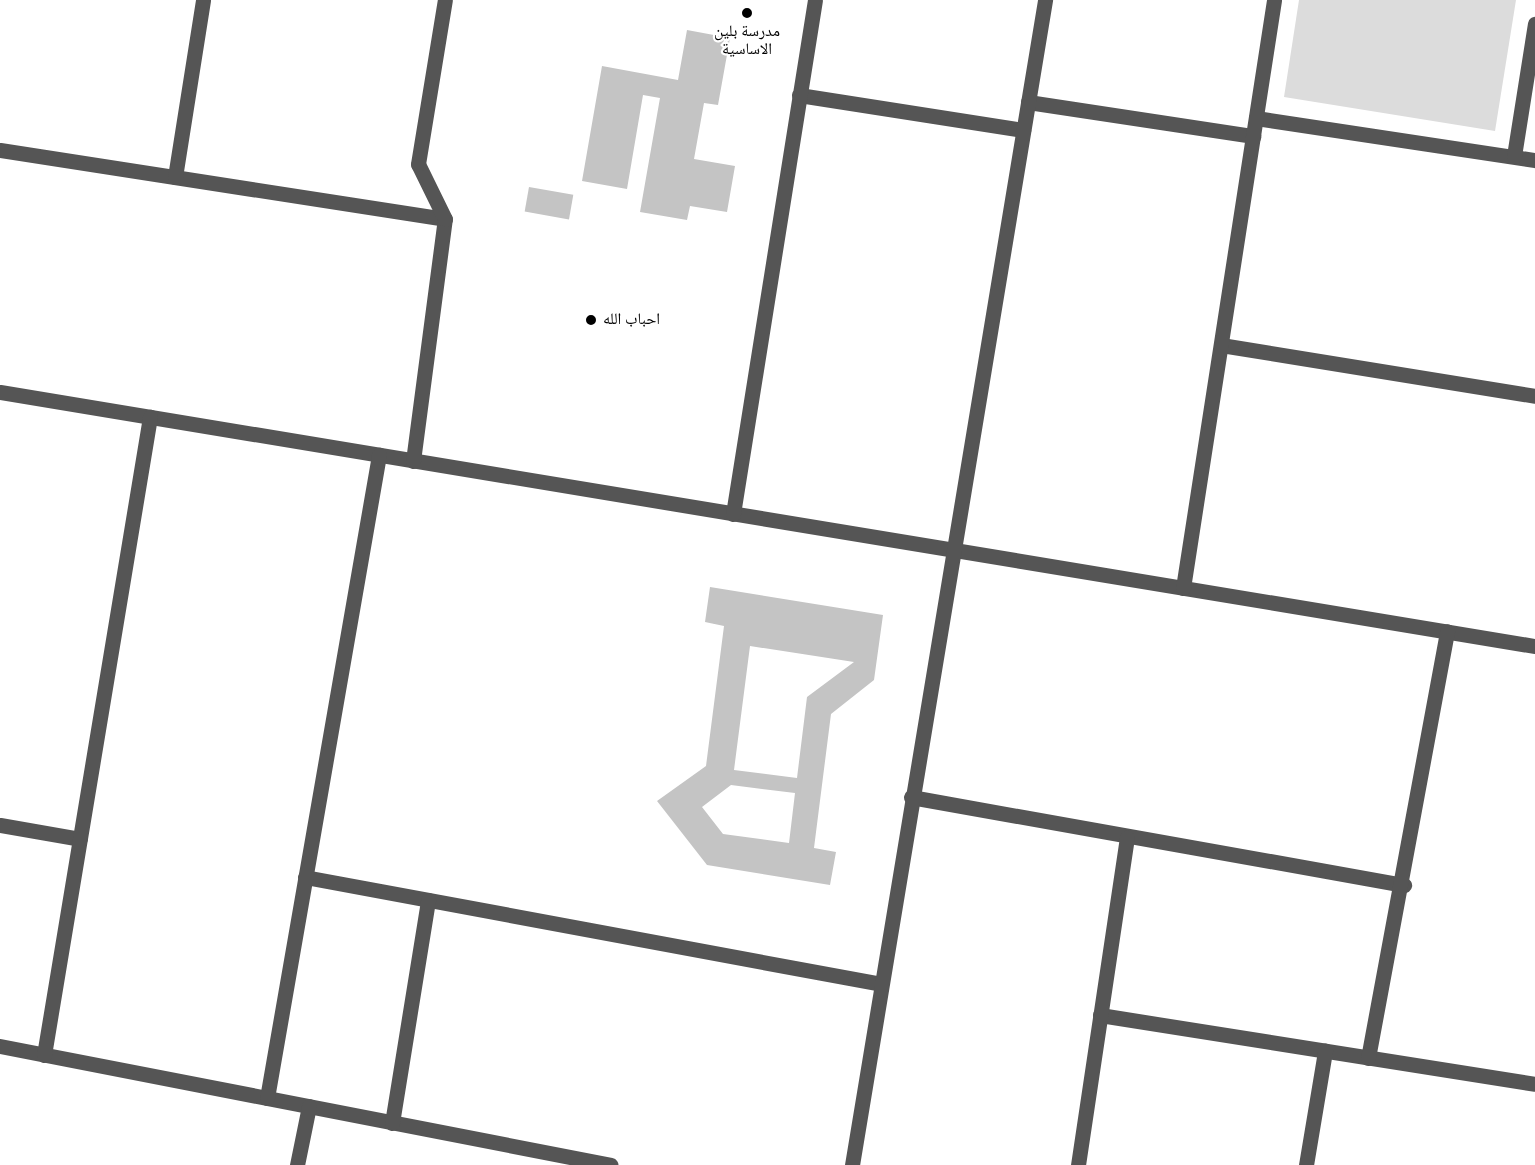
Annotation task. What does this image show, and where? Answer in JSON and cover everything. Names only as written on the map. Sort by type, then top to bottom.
[{"type":"street","points":[[175,177],[203,0]]},
{"type":"street","points":[[413,460],[446,219],[418,164],[445,0]]},
{"type":"street","points":[[733,514],[814,0]]},
{"type":"street","points":[[852,1165],[951,549],[1045,0]]},
{"type":"street","points":[[1183,588],[1274,0]]},
{"type":"street","points":[[1514,156],[1535,24]]},
{"type":"street","points":[[800,95],[1023,130]]},
{"type":"street","points":[[1028,102],[1253,136]]},
{"type":"street","points":[[1256,118],[1535,160]]},
{"type":"street","points":[[0,150],[446,219]]},
{"type":"street","points":[[1221,345],[1535,396]]},
{"type":"street","points":[[0,392],[1535,646]]},
{"type":"street","points":[[44,1055],[150,417]]},
{"type":"street","points":[[267,1098],[378,455]]},
{"type":"street","points":[[1368,1058],[1404,885],[1447,632]]},
{"type":"street","points":[[911,797],[1127,838],[1404,885]]},
{"type":"street","points":[[0,825],[80,839]]},
{"type":"street","points":[[1078,1165],[1127,838]]},
{"type":"street","points":[[305,877],[881,984]]},
{"type":"street","points":[[393,1123],[428,900]]},
{"type":"street","points":[[1100,1016],[1535,1084]]},
{"type":"street","points":[[0,1046],[611,1165]]},
{"type":"street","points":[[1306,1165],[1325,1051]]},
{"type":"street","points":[[297,1165],[309,1106]]},
{"type":"shaded area","points":[[1299,0],[1516,0],[1495,131],[1284,97]]},
{"type":"building","points":[[687,30],[730,38],[718,105],[704,103],[694,159],[735,166],[727,212],[690,206],[687,220],[640,212],[660,98],[643,95],[627,189],[582,181],[602,66],[678,80]]},
{"type":"building","points":[[529,187],[573,195],[569,219],[525,212]]},
{"type":"building","points":[[710,587],[883,615],[874,680],[831,714],[814,848],[836,852],[830,885],[707,865],[657,801],[706,766],[724,626],[705,622]],"holes":[[[750,646],[854,662],[807,697],[797,778],[734,770]],[[731,785],[795,793],[789,843],[723,834],[702,807]]]},
{"type":"place","name":"مدرسة بلين الاساسية","points":[[747,13]]},
{"type":"place","name":"احباب الله","points":[[591,320]]}]
